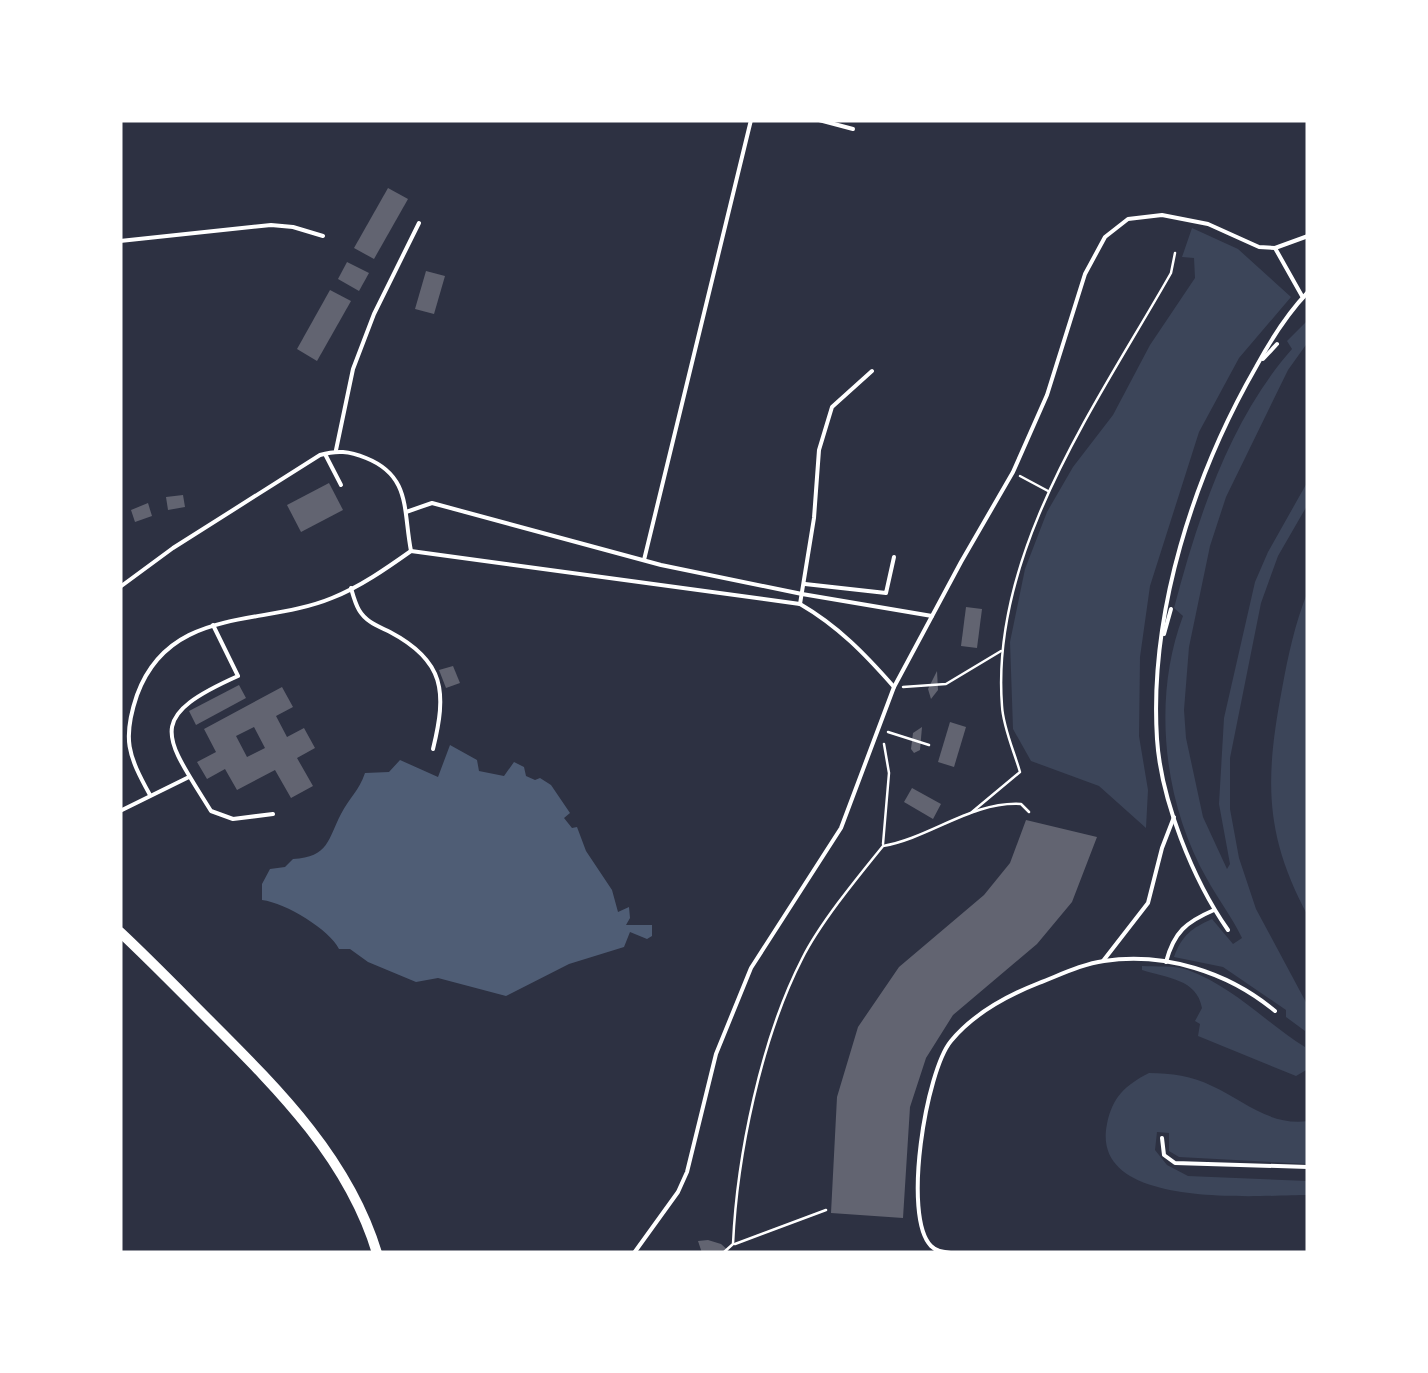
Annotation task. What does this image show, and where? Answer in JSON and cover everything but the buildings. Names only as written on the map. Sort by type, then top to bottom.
[{"type":"street","points":[[120,932],[259,1070],[316,1134],[346,1182],[376,1253]]},
{"type":"lane","points":[[644,560],[751,120]]},
{"type":"lane","points":[[819,120],[853,129]]},
{"type":"lane","points":[[634,1253],[678,1192],[687,1172],[712,1068],[744,983],[841,828],[894,688],[1014,472],[1052,381],[1085,274],[1105,237],[1128,219],[1162,216],[1208,224],[1245,242],[1275,248],[1308,236]]},
{"type":"lane","points":[[336,450],[353,369],[374,314],[419,223]]},
{"type":"lane","points":[[120,241],[271,225],[323,236]]},
{"type":"lane","points":[[1275,248],[1303,297]]},
{"type":"lane","points":[[1228,930],[1214,910],[1174,817],[1157,738],[1166,598],[1209,459],[1235,402],[1269,342],[1308,292]]},
{"type":"lane","points":[[1256,366],[1276,344]]},
{"type":"lane","points":[[800,604],[819,450],[832,407],[872,371]]},
{"type":"lane","points":[[120,587],[173,548],[336,450],[361,455],[390,470],[401,490],[410,550]]},
{"type":"lane","points":[[326,454],[341,485]]},
{"type":"lane","points":[[406,512],[432,503],[644,560],[802,594],[932,616]]},
{"type":"lane","points":[[150,795],[134,766],[126,734],[152,665],[174,644],[213,625],[332,598],[410,550],[800,604],[827,620],[860,649],[894,688]]},
{"type":"lane","points":[[805,584],[886,593],[894,557]]},
{"type":"lane","points":[[351,588],[358,609],[368,621],[411,643],[428,658],[437,674],[442,715],[433,748]]},
{"type":"lane","points":[[1160,648],[1171,610]]},
{"type":"lane","points":[[213,625],[238,676],[192,699],[176,714],[170,727],[172,743],[211,811],[233,819],[273,814]]},
{"type":"lane","points":[[120,811],[190,777]]},
{"type":"lane","points":[[1102,961],[1148,903],[1174,817]]},
{"type":"lane","points":[[1166,962],[1180,928],[1188,920],[1214,910]]},
{"type":"lane","points":[[952,1253],[934,1250],[928,1243],[920,1211],[921,1138],[930,1086],[950,1042],[1002,999],[1102,961],[1166,962],[1230,981],[1275,1011]]},
{"type":"lane","points":[[1162,1138],[1164,1155],[1174,1162],[1308,1167]]},
{"type":"path","points":[[972,812],[1020,772],[1002,709],[1002,650],[1019,568],[1049,492],[1171,273],[1175,252]]},
{"type":"path","points":[[1031,482],[1049,492]]},
{"type":"path","points":[[894,688],[946,684],[1002,650]]},
{"type":"path","points":[[877,729],[929,745]]},
{"type":"path","points":[[733,1244],[754,1102],[775,1021],[803,956],[883,846],[882,821],[890,773],[888,750],[877,729]]},
{"type":"path","points":[[883,846],[901,843],[972,812],[1007,803],[1021,804],[1029,812]]},
{"type":"path","points":[[723,1253],[733,1244],[826,1210]]},
{"type":"shaded area","points":[[1192,228],[1238,249],[1291,297],[1239,358],[1199,432],[1150,586],[1140,657],[1139,736],[1148,790],[1146,828],[1099,786],[1031,761],[1013,729],[1010,642],[1025,569],[1047,512],[1073,467],[1113,415],[1150,345],[1195,278],[1194,258],[1182,257]]},
{"type":"shaded area","points":[[1308,320],[1308,342],[1288,370],[1226,497],[1210,546],[1189,647],[1184,710],[1203,817],[1227,869],[1230,864],[1219,804],[1224,718],[1255,582],[1308,481],[1308,504],[1278,556],[1261,603],[1230,758],[1230,809],[1239,858],[1256,909],[1308,1006],[1308,1069],[1296,1076],[1198,1036],[1200,1024],[1195,1021],[1202,1008],[1194,991],[1180,981],[1142,970],[1142,966],[1177,967],[1205,977],[1305,1047],[1305,1031],[1286,1017],[1286,1010],[1223,967],[1174,957],[1188,933],[1212,919],[1233,944],[1242,938],[1207,879],[1180,817],[1172,784],[1165,715],[1173,648],[1183,616],[1174,608],[1206,505],[1251,406],[1292,349],[1287,341]]},
{"type":"shaded area","points":[[1308,591],[1308,916],[1283,859],[1272,806],[1271,779],[1284,677]]},
{"type":"shaded area","points":[[450,745],[477,760],[479,771],[504,776],[514,762],[524,767],[526,776],[551,785],[570,813],[564,818],[572,828],[577,827],[586,851],[612,890],[618,912],[629,907],[626,925],[652,925],[652,936],[647,939],[630,932],[624,947],[569,964],[506,996],[438,978],[416,982],[368,962],[350,949],[339,949],[306,918],[262,900],[262,884],[270,869],[314,855],[326,845],[365,773],[389,772],[400,760],[438,777]]},
{"type":"shaded area","points":[[1149,1073],[1197,1080],[1269,1116],[1308,1121],[1308,1164],[1179,1157],[1169,1151],[1169,1133],[1157,1132],[1155,1150],[1167,1165],[1188,1176],[1308,1181],[1308,1195],[1182,1192],[1150,1185],[1124,1172],[1108,1152],[1109,1115],[1121,1093]]}]
